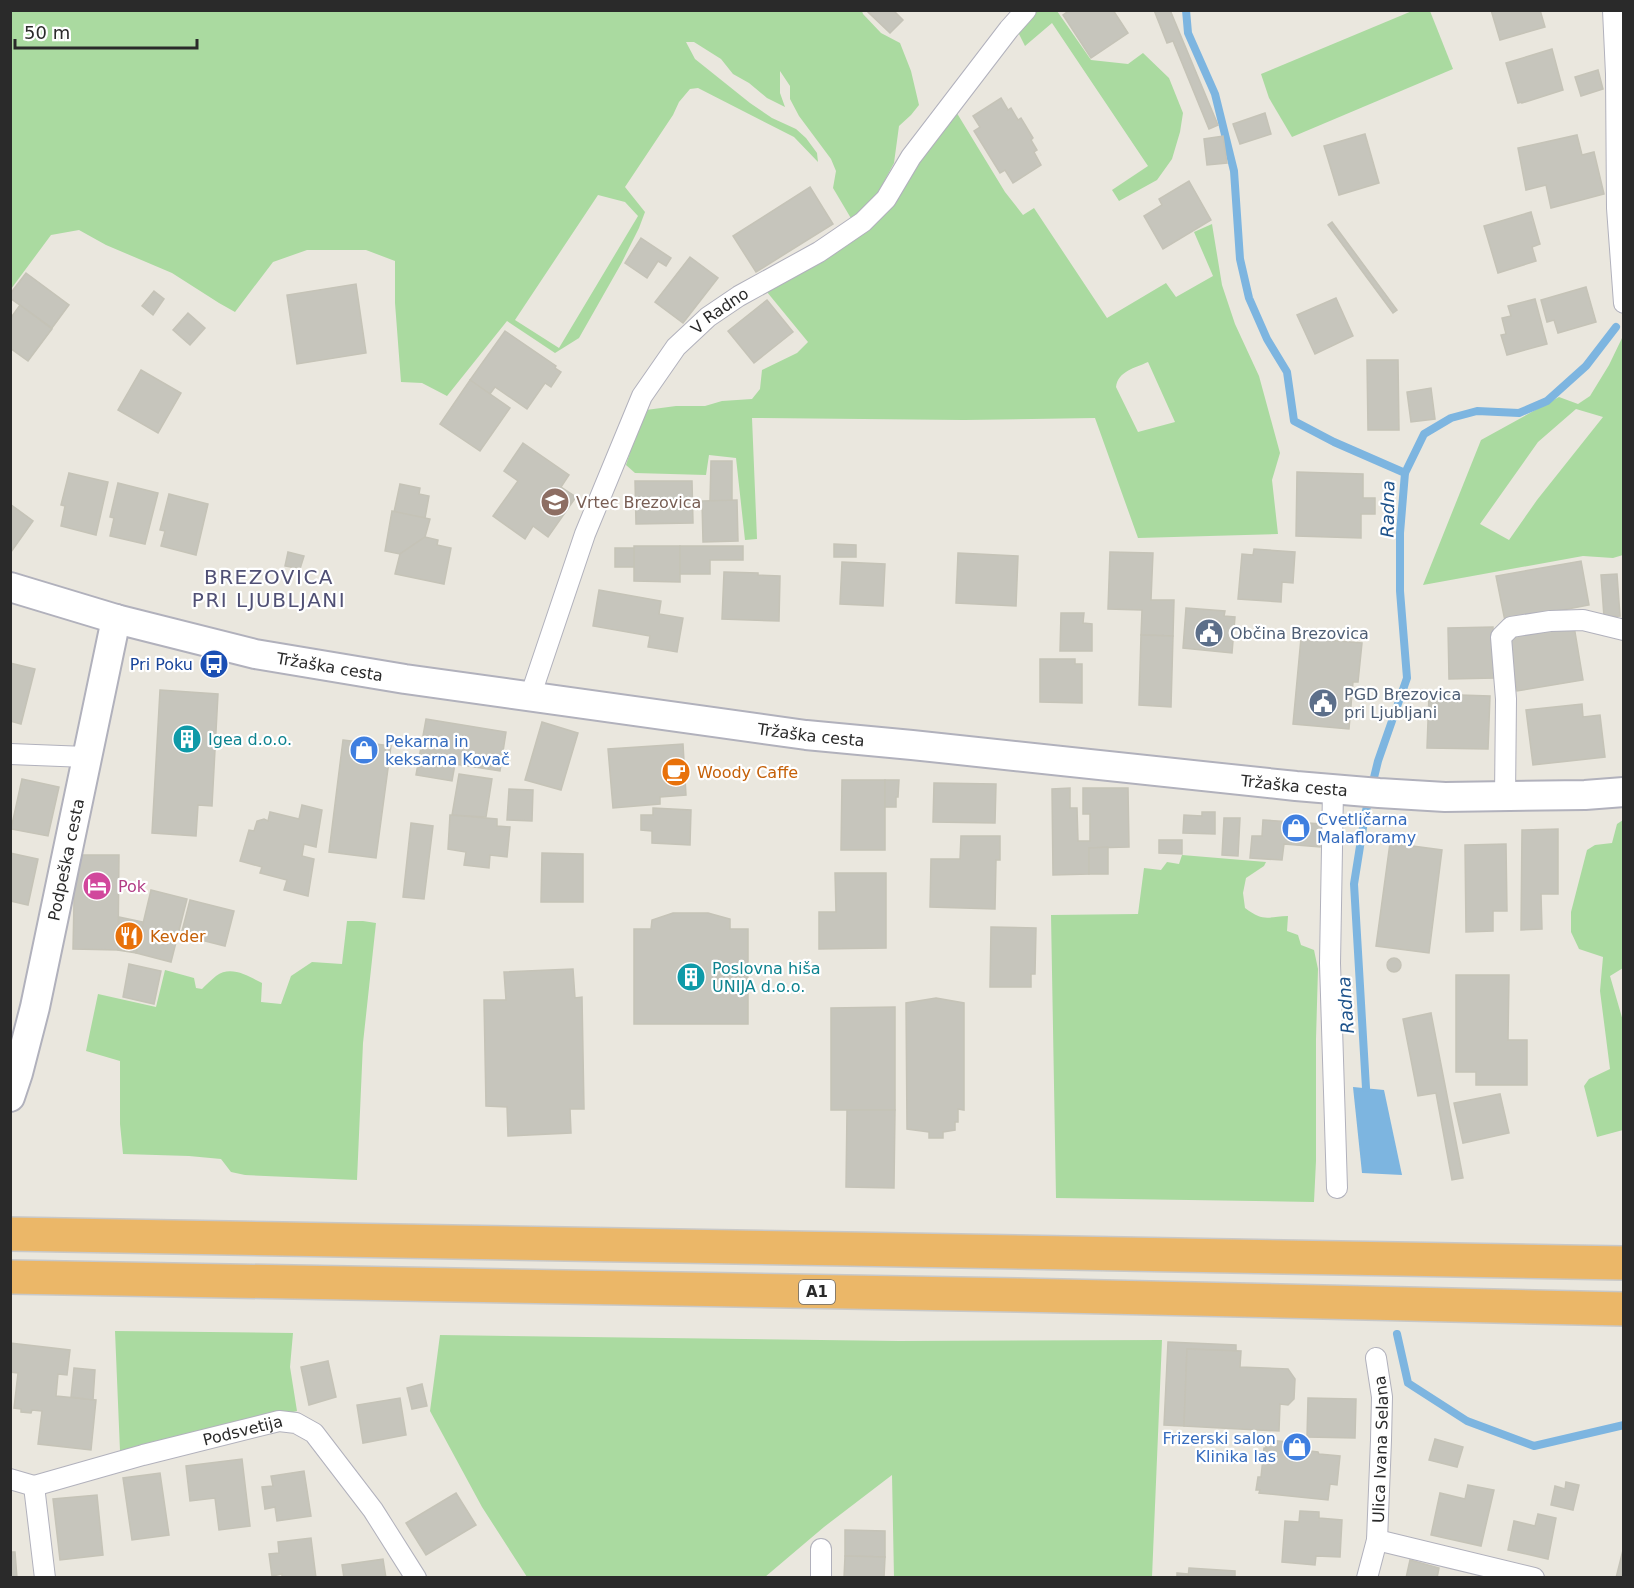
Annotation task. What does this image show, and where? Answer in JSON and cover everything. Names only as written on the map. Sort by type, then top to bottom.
[{"type":"highway","points":[[10,1234],[1623,1263]]},
{"type":"highway","name":"A1","points":[[10,1277],[1018,1295],[1623,1309]]},
{"type":"main road","name":"Tržaška cesta","points":[[10,587],[116,619],[255,654],[405,679],[806,735],[1357,792],[1445,797],[1585,795],[1623,792]]},
{"type":"main road","name":"Podpeška cesta","points":[[10,1097],[35,1007],[116,619]]},
{"type":"street","name":"V Radno","points":[[530,697],[585,534],[642,396],[676,347],[708,317],[739,296],[819,252],[863,222],[886,199],[911,157],[964,86],[1026,10]]},
{"type":"street","points":[[1613,10],[1617,208],[1623,303]]},
{"type":"street","points":[[1505,797],[1506,699],[1501,637],[1511,627],[1550,621],[1583,620],[1623,630]]},
{"type":"street","points":[[10,754],[86,757]]},
{"type":"street","points":[[1336,1188],[1330,963],[1357,792]]},
{"type":"street","name":"Ulica Ivana Selana","points":[[1368,1578],[1377,1540],[1382,1397],[1376,1358]]},
{"type":"street","name":"Podsvetija","points":[[34,1486],[143,1455],[256,1427],[279,1422],[296,1423],[314,1433],[367,1501],[416,1578]]},
{"type":"street","points":[[10,1479],[34,1486],[45,1578]]},
{"type":"street","name":"Ulica Ivana Selana","points":[[1377,1540],[1534,1578]]},
{"type":"street","points":[[821,1549],[821,1578]]},
{"type":"green space","points":[[11,11],[862,11],[881,33],[900,43],[911,71],[919,105],[899,126],[894,163],[878,193],[852,220],[833,188],[836,171],[831,159],[799,116],[790,99],[790,86],[780,71],[780,93],[785,107],[767,98],[749,83],[733,74],[721,59],[694,42],[686,42],[695,59],[750,103],[772,118],[796,129],[806,138],[817,153],[818,162],[794,137],[698,88],[690,89],[679,102],[673,115],[625,187],[645,212],[621,264],[579,338],[555,353],[507,321],[447,396],[422,383],[401,382],[395,303],[395,261],[366,250],[307,250],[273,262],[235,312],[172,273],[106,245],[79,230],[51,235],[11,289]],"holes":[[[598,195],[625,202],[638,216],[559,348],[515,320]]]},
{"type":"green space","points":[[1035,11],[1057,11],[1091,60],[1128,64],[1143,53],[1169,78],[1183,113],[1172,159],[1157,180],[1119,201],[1112,190],[1148,166],[1052,23],[1025,46],[1017,30]]},
{"type":"green space","points":[[1412,11],[1430,11],[1453,69],[1292,137],[1269,98],[1261,74]]},
{"type":"green space","points":[[955,110],[1005,192],[1023,215],[1034,208],[1107,318],[1166,283],[1176,297],[1213,276],[1194,232],[1212,224],[1222,285],[1235,324],[1259,376],[1280,453],[1272,480],[1278,534],[1138,538],[1095,418],[964,420],[752,418],[757,539],[745,540],[736,458],[709,455],[706,475],[635,473],[626,465],[646,410],[676,406],[705,406],[722,401],[752,399],[760,389],[762,370],[797,353],[808,342],[767,292],[821,262]],"holes":[[[1148,362],[1175,422],[1138,432],[1116,387],[1120,377]]]},
{"type":"green space","points":[[1623,336],[1623,555],[1613,558],[1583,556],[1423,585],[1481,440],[1559,397],[1578,404],[1590,396]],"holes":[[[1576,409],[1603,417],[1537,500],[1509,540],[1480,524],[1538,442]]]},
{"type":"green space","points":[[1623,820],[1623,968],[1610,976],[1623,1021],[1623,1130],[1597,1137],[1584,1086],[1589,1079],[1610,1069],[1600,991],[1603,957],[1579,949],[1571,932],[1571,912],[1587,850],[1595,845],[1612,843],[1617,824]]},
{"type":"green space","points":[[1182,855],[1266,862],[1264,866],[1246,878],[1243,893],[1245,908],[1261,917],[1288,916],[1287,931],[1298,935],[1301,945],[1314,950],[1318,969],[1314,1202],[1056,1198],[1051,915],[1138,914],[1144,868],[1161,870],[1167,862],[1179,864]]},
{"type":"green space","points":[[347,921],[376,923],[363,1043],[357,1180],[245,1175],[231,1172],[221,1159],[123,1154],[120,1124],[120,1061],[86,1051],[98,994],[156,1007],[165,970],[194,978],[196,988],[202,989],[216,976],[228,971],[245,975],[262,983],[261,1002],[281,1004],[291,976],[312,962],[342,964]]},
{"type":"green space","points":[[115,1331],[293,1333],[290,1367],[297,1411],[130,1452],[120,1451]]},
{"type":"green space","points":[[440,1335],[899,1341],[1162,1340],[1152,1577],[894,1577],[892,1475],[824,1527],[765,1577],[527,1577],[482,1507],[430,1411]]},
{"type":"water","points":[[1353,1087],[1384,1090],[1402,1175],[1362,1173]]},
{"type":"building","points":[[869,10],[893,10],[903,20],[890,33],[868,12]]},
{"type":"building","points":[[1070,10],[1113,10],[1128,33],[1091,58],[1063,15]]},
{"type":"building","points":[[1154,10],[1170,10],[1218,125],[1209,129],[1173,41],[1167,43]]},
{"type":"building","points":[[1491,10],[1540,10],[1545,27],[1500,40]]},
{"type":"building","points":[[1552,49],[1563,90],[1518,103],[1506,63]]},
{"type":"building","points":[[1598,70],[1603,89],[1581,96],[1575,77]]},
{"type":"building","points":[[1001,98],[1018,120],[1021,118],[1033,138],[1031,140],[1037,150],[1034,152],[1041,165],[1013,183],[1005,170],[1000,173],[974,131],[980,127],[973,116]]},
{"type":"building","points":[[1265,113],[1271,134],[1240,144],[1233,124]]},
{"type":"building","points":[[1365,134],[1379,183],[1339,195],[1324,146]]},
{"type":"building","points":[[1577,135],[1582,155],[1594,152],[1604,194],[1551,208],[1546,185],[1526,190],[1518,148]]},
{"type":"building","points":[[1223,136],[1227,163],[1207,165],[1204,139]]},
{"type":"building","points":[[1189,181],[1211,220],[1163,249],[1144,216],[1162,205],[1159,199]]},
{"type":"building","points":[[810,187],[833,224],[756,272],[733,236]]},
{"type":"building","points":[[1531,212],[1540,244],[1532,247],[1536,261],[1498,273],[1484,226]]},
{"type":"building","points":[[1332,222],[1397,310],[1393,313],[1328,225]]},
{"type":"building","points":[[641,238],[671,258],[666,266],[658,261],[647,278],[625,263]]},
{"type":"building","points":[[690,257],[718,278],[683,323],[655,302]]},
{"type":"building","points":[[26,273],[69,305],[52,328],[10,298],[10,294]]},
{"type":"building","points":[[356,284],[366,353],[297,364],[287,295]]},
{"type":"building","points":[[1586,287],[1596,322],[1558,333],[1554,320],[1547,322],[1541,300]]},
{"type":"building","points":[[154,291],[164,299],[153,315],[142,306]]},
{"type":"building","points":[[1336,298],[1353,336],[1315,354],[1297,315]]},
{"type":"building","points":[[1535,299],[1547,344],[1507,355],[1501,335],[1506,334],[1502,318],[1511,316],[1508,306]]},
{"type":"building","points":[[767,300],[793,332],[754,363],[728,331]]},
{"type":"building","points":[[20,305],[52,329],[28,361],[10,348],[10,319]]},
{"type":"building","points":[[188,313],[205,328],[190,345],[173,330]]},
{"type":"building","points":[[505,331],[556,366],[555,368],[561,372],[551,387],[545,383],[527,409],[495,387],[490,394],[470,380]]},
{"type":"building","points":[[1367,360],[1398,360],[1399,430],[1368,430]]},
{"type":"building","points":[[141,370],[181,393],[158,433],[118,410]]},
{"type":"building","points":[[470,380],[510,408],[480,451],[440,424]]},
{"type":"building","points":[[1431,388],[1435,419],[1411,422],[1407,392]]},
{"type":"building","points":[[523,443],[569,475],[561,487],[576,497],[548,537],[533,526],[525,539],[493,516],[518,481],[504,471]]},
{"type":"building","points":[[711,461],[732,461],[732,501],[710,501]]},
{"type":"building","points":[[1297,472],[1363,474],[1363,498],[1375,498],[1375,514],[1361,514],[1361,538],[1296,536]]},
{"type":"building","points":[[69,473],[108,482],[96,535],[61,526],[65,506],[61,505]]},
{"type":"building","points":[[635,481],[692,481],[693,523],[636,524]]},
{"type":"building","points":[[118,483],[158,493],[145,544],[110,536],[114,518],[110,517]]},
{"type":"building","points":[[400,484],[420,488],[419,494],[429,496],[425,518],[394,512]]},
{"type":"building","points":[[169,494],[208,504],[196,555],[161,546],[165,531],[160,530]]},
{"type":"building","points":[[737,500],[738,541],[703,542],[702,501]]},
{"type":"building","points":[[10,504],[33,521],[11,552],[10,552]]},
{"type":"building","points":[[392,511],[430,519],[425,537],[400,554],[385,551]]},
{"type":"building","points":[[425,537],[438,540],[437,545],[451,548],[444,584],[395,574],[400,554]]},
{"type":"building","points":[[834,544],[856,545],[856,557],[834,557]]},
{"type":"building","points":[[634,546],[680,546],[680,582],[634,581]]},
{"type":"building","points":[[680,546],[743,546],[743,560],[710,560],[710,574],[680,574]]},
{"type":"building","points":[[615,548],[634,548],[634,567],[615,567]]},
{"type":"building","points":[[1254,549],[1295,552],[1293,583],[1282,582],[1281,602],[1238,599],[1242,554],[1253,555]]},
{"type":"building","points":[[288,552],[304,556],[300,569],[285,566]]},
{"type":"building","points":[[1110,552],[1153,553],[1151,600],[1174,600],[1173,636],[1141,635],[1142,610],[1108,609]]},
{"type":"building","points":[[958,553],[1018,556],[1016,606],[956,603]]},
{"type":"building","points":[[1581,561],[1589,605],[1505,621],[1496,576]]},
{"type":"building","points":[[842,562],[885,564],[883,606],[840,604]]},
{"type":"building","points":[[724,572],[780,576],[779,621],[722,619]]},
{"type":"building","points":[[1617,574],[1620,616],[1604,617],[1601,575]]},
{"type":"building","points":[[599,590],[661,601],[659,614],[683,618],[677,652],[648,647],[650,636],[593,626]]},
{"type":"building","name":"Občina Brezovica","points":[[1186,608],[1225,611],[1224,616],[1235,617],[1232,653],[1183,648]]},
{"type":"building","points":[[1061,613],[1084,613],[1083,623],[1092,624],[1092,651],[1060,651]]},
{"type":"building","points":[[1574,626],[1583,680],[1517,691],[1508,637]]},
{"type":"building","points":[[1493,627],[1495,678],[1449,679],[1448,628]]},
{"type":"building","points":[[1141,635],[1173,636],[1171,707],[1139,705]]},
{"type":"building","name":"PGD Brezovica pri Ljubljani","points":[[1301,638],[1362,643],[1358,682],[1353,682],[1349,729],[1293,724]]},
{"type":"building","points":[[1040,659],[1075,659],[1075,664],[1082,664],[1082,703],[1040,702]]},
{"type":"building","points":[[10,663],[35,669],[21,724],[10,721]]},
{"type":"building","name":"Igea d.o.o.","points":[[160,690],[218,694],[212,806],[198,805],[196,836],[152,833]]},
{"type":"building","points":[[1429,694],[1490,696],[1488,749],[1427,748]]},
{"type":"building","points":[[1582,704],[1583,717],[1600,715],[1605,757],[1533,765],[1526,710]]},
{"type":"building","points":[[426,719],[506,732],[500,771],[455,764],[452,781],[416,775]]},
{"type":"building","points":[[542,722],[578,733],[561,790],[525,780]]},
{"type":"building","points":[[343,740],[391,746],[376,858],[329,852]]},
{"type":"building","points":[[683,744],[686,795],[660,797],[660,804],[613,808],[608,749]]},
{"type":"building","points":[[459,774],[492,779],[486,817],[452,815]]},
{"type":"building","points":[[22,779],[59,787],[48,836],[11,829]]},
{"type":"building","points":[[842,780],[885,780],[885,850],[841,850]]},
{"type":"building","points":[[885,780],[899,780],[896,807],[885,807]]},
{"type":"building","points":[[934,783],[996,784],[995,823],[933,822]]},
{"type":"building","points":[[1070,788],[1070,808],[1077,808],[1078,841],[1090,841],[1090,814],[1083,814],[1083,788],[1128,788],[1129,847],[1089,848],[1089,874],[1053,875],[1052,789]]},
{"type":"building","points":[[509,789],[533,790],[532,821],[507,820]]},
{"type":"building","points":[[302,805],[322,810],[316,847],[304,844],[302,856],[314,859],[308,896],[284,890],[287,880],[260,873],[262,867],[240,861],[249,830],[254,831],[257,821],[264,819],[268,821],[270,812],[299,819]]},
{"type":"building","points":[[653,808],[691,810],[690,845],[652,843],[652,831],[641,830],[641,815],[653,815]]},
{"type":"building","points":[[1202,812],[1215,812],[1215,834],[1183,833],[1184,815],[1202,816]]},
{"type":"building","points":[[450,815],[497,819],[497,826],[510,827],[507,857],[490,855],[489,868],[464,865],[466,852],[448,849]]},
{"type":"building","points":[[1224,818],[1240,818],[1238,856],[1222,855]]},
{"type":"building","points":[[1263,820],[1322,824],[1320,847],[1284,844],[1282,860],[1250,858],[1252,836],[1262,836]]},
{"type":"building","points":[[411,823],[433,826],[424,899],[403,897]]},
{"type":"building","points":[[1558,829],[1558,894],[1541,894],[1542,929],[1521,930],[1522,830]]},
{"type":"building","points":[[961,836],[1000,836],[1000,860],[996,860],[995,909],[930,907],[931,859],[960,859]]},
{"type":"building","points":[[1159,840],[1182,840],[1182,854],[1159,853]]},
{"type":"building","points":[[1390,843],[1442,850],[1429,953],[1376,946]]},
{"type":"building","points":[[1506,844],[1507,911],[1493,911],[1493,931],[1466,932],[1465,845]]},
{"type":"building","points":[[1108,847],[1108,874],[1089,874],[1089,848]]},
{"type":"building","points":[[10,853],[38,859],[28,905],[10,901]]},
{"type":"building","points":[[542,853],[583,854],[583,902],[541,902]]},
{"type":"building","name":"Pok","points":[[75,855],[119,855],[118,950],[73,949]]},
{"type":"building","points":[[835,873],[886,873],[886,948],[819,949],[819,912],[836,912]]},
{"type":"building","points":[[151,890],[187,899],[171,962],[136,953]]},
{"type":"building","points":[[190,900],[234,911],[225,946],[181,935]]},
{"type":"building","name":"Poslovna hiša UNIJA d.o.o.","points":[[673,913],[708,913],[730,919],[730,929],[748,929],[748,1024],[634,1024],[634,929],[651,929],[652,920]]},
{"type":"building","name":"Kevder","points":[[119,917],[143,922],[136,953],[118,950]]},
{"type":"building","points":[[991,927],[1036,928],[1035,974],[1031,974],[1031,987],[990,987]]},
{"type":"building","points":[[1394,958],[1399,960],[1401,965],[1399,970],[1394,972],[1389,970],[1387,965],[1389,960]]},
{"type":"building","points":[[129,964],[161,971],[154,1004],[123,997]]},
{"type":"building","points":[[573,969],[575,998],[582,997],[584,1109],[570,1109],[571,1133],[508,1136],[507,1107],[486,1106],[484,1000],[506,1000],[504,972]]},
{"type":"building","points":[[1456,975],[1509,975],[1508,1040],[1527,1040],[1527,1085],[1476,1085],[1476,1072],[1456,1072]]},
{"type":"building","points":[[936,998],[964,1003],[964,1110],[958,1109],[958,1122],[955,1122],[955,1130],[943,1132],[943,1138],[929,1138],[929,1132],[907,1129],[906,1003]]},
{"type":"building","points":[[895,1007],[895,1110],[831,1110],[831,1008]]},
{"type":"building","points":[[1431,1013],[1463,1178],[1452,1180],[1436,1093],[1418,1096],[1403,1019]]},
{"type":"building","points":[[1500,1094],[1509,1133],[1463,1143],[1454,1103]]},
{"type":"building","points":[[847,1110],[895,1110],[894,1188],[846,1187]]},
{"type":"building","points":[[1168,1342],[1236,1345],[1236,1351],[1187,1349],[1184,1426],[1164,1425]]},
{"type":"building","points":[[10,1343],[70,1350],[67,1375],[58,1374],[56,1396],[96,1400],[91,1450],[38,1444],[42,1411],[21,1412],[21,1409],[14,1408],[18,1373],[10,1372]]},
{"type":"building","points":[[1187,1349],[1241,1351],[1240,1367],[1288,1369],[1295,1379],[1294,1399],[1288,1405],[1280,1404],[1279,1431],[1184,1426]]},
{"type":"building","points":[[328,1361],[336,1397],[309,1405],[301,1367]]},
{"type":"building","points":[[74,1368],[95,1370],[93,1400],[71,1397]]},
{"type":"building","points":[[422,1384],[427,1406],[412,1409],[407,1388]]},
{"type":"building","points":[[400,1398],[406,1435],[363,1443],[357,1405]]},
{"type":"building","points":[[1308,1398],[1356,1399],[1355,1438],[1307,1437]]},
{"type":"building","points":[[1435,1439],[1463,1447],[1457,1467],[1429,1460]]},
{"type":"building","points":[[1266,1440],[1300,1443],[1299,1456],[1302,1450],[1340,1456],[1337,1485],[1330,1484],[1328,1500],[1259,1493],[1260,1490],[1256,1490],[1258,1477],[1261,1477]]},
{"type":"building","points":[[242,1459],[250,1526],[219,1530],[215,1498],[190,1501],[186,1466]]},
{"type":"building","points":[[304,1471],[311,1516],[277,1521],[275,1507],[265,1509],[262,1487],[273,1486],[271,1476]]},
{"type":"building","points":[[160,1473],[169,1535],[132,1540],[123,1478]]},
{"type":"building","points":[[1566,1482],[1579,1485],[1573,1510],[1551,1505],[1555,1486],[1565,1489]]},
{"type":"building","points":[[1468,1485],[1494,1490],[1481,1546],[1431,1535],[1440,1493],[1465,1499]]},
{"type":"building","points":[[456,1493],[476,1525],[426,1555],[406,1523]]},
{"type":"building","points":[[97,1495],[103,1555],[60,1560],[53,1499]]},
{"type":"building","points":[[1300,1511],[1319,1512],[1319,1518],[1342,1520],[1340,1557],[1316,1556],[1315,1565],[1282,1562],[1285,1521],[1299,1522]]},
{"type":"building","points":[[1538,1514],[1556,1518],[1548,1559],[1508,1550],[1514,1521],[1535,1526]]},
{"type":"building","points":[[845,1530],[885,1531],[885,1557],[845,1556]]},
{"type":"building","points":[[311,1538],[316,1578],[282,1578],[282,1574],[272,1576],[269,1554],[279,1553],[278,1542]]},
{"type":"building","points":[[1624,1546],[1624,1578],[1616,1578]]},
{"type":"building","points":[[10,1552],[15,1552],[17,1578],[10,1578]]},
{"type":"building","points":[[845,1556],[885,1557],[884,1578],[844,1578]]},
{"type":"building","points":[[383,1559],[386,1578],[344,1578],[342,1565]]},
{"type":"building","points":[[1410,1560],[1439,1568],[1437,1578],[1406,1578]]},
{"type":"building","points":[[1189,1568],[1235,1571],[1235,1578],[1188,1578]]},
{"type":"building","points":[[1177,1573],[1188,1574],[1188,1578],[1177,1578]]},
{"type":"waterway","name":"Radna","points":[[1186,10],[1188,33],[1215,94],[1234,171],[1240,259],[1249,298],[1267,339],[1287,372],[1294,421],[1334,442],[1405,473],[1400,533],[1400,591],[1407,678],[1378,761],[1365,815],[1354,884],[1366,1088]]},
{"type":"waterway","points":[[1405,473],[1424,434],[1451,418],[1477,411],[1519,413],[1547,401],[1586,366],[1616,327]]},
{"type":"waterway","points":[[1397,1334],[1408,1383],[1467,1421],[1534,1446],[1624,1425]]},
{"type":"place","name":"Vrtec Brezovica","points":[[555,502]]},
{"type":"place","name":"Občina Brezovica","points":[[1209,633]]},
{"type":"place","name":"Pri Poku","points":[[214,664]]},
{"type":"place","name":"PGD Brezovica pri Ljubljani","points":[[1323,703]]},
{"type":"place","name":"Igea d.o.o.","points":[[187,739]]},
{"type":"place","name":"Pekarna in keksarna Kovač","points":[[364,750]]},
{"type":"place","name":"Woody Caffe","points":[[676,772]]},
{"type":"place","name":"Cvetličarna Malafloramy","points":[[1296,828]]},
{"type":"place","name":"Pok","points":[[97,886]]},
{"type":"place","name":"Kevder","points":[[129,936]]},
{"type":"place","name":"Poslovna hiša UNIJA d.o.o.","points":[[691,977]]},
{"type":"place","name":"Frizerski salon Klinika las","points":[[1297,1447]]},
{"type":"district","name":"BREZOVICA PRI LJUBLJANI","points":[[269,588]]}]
